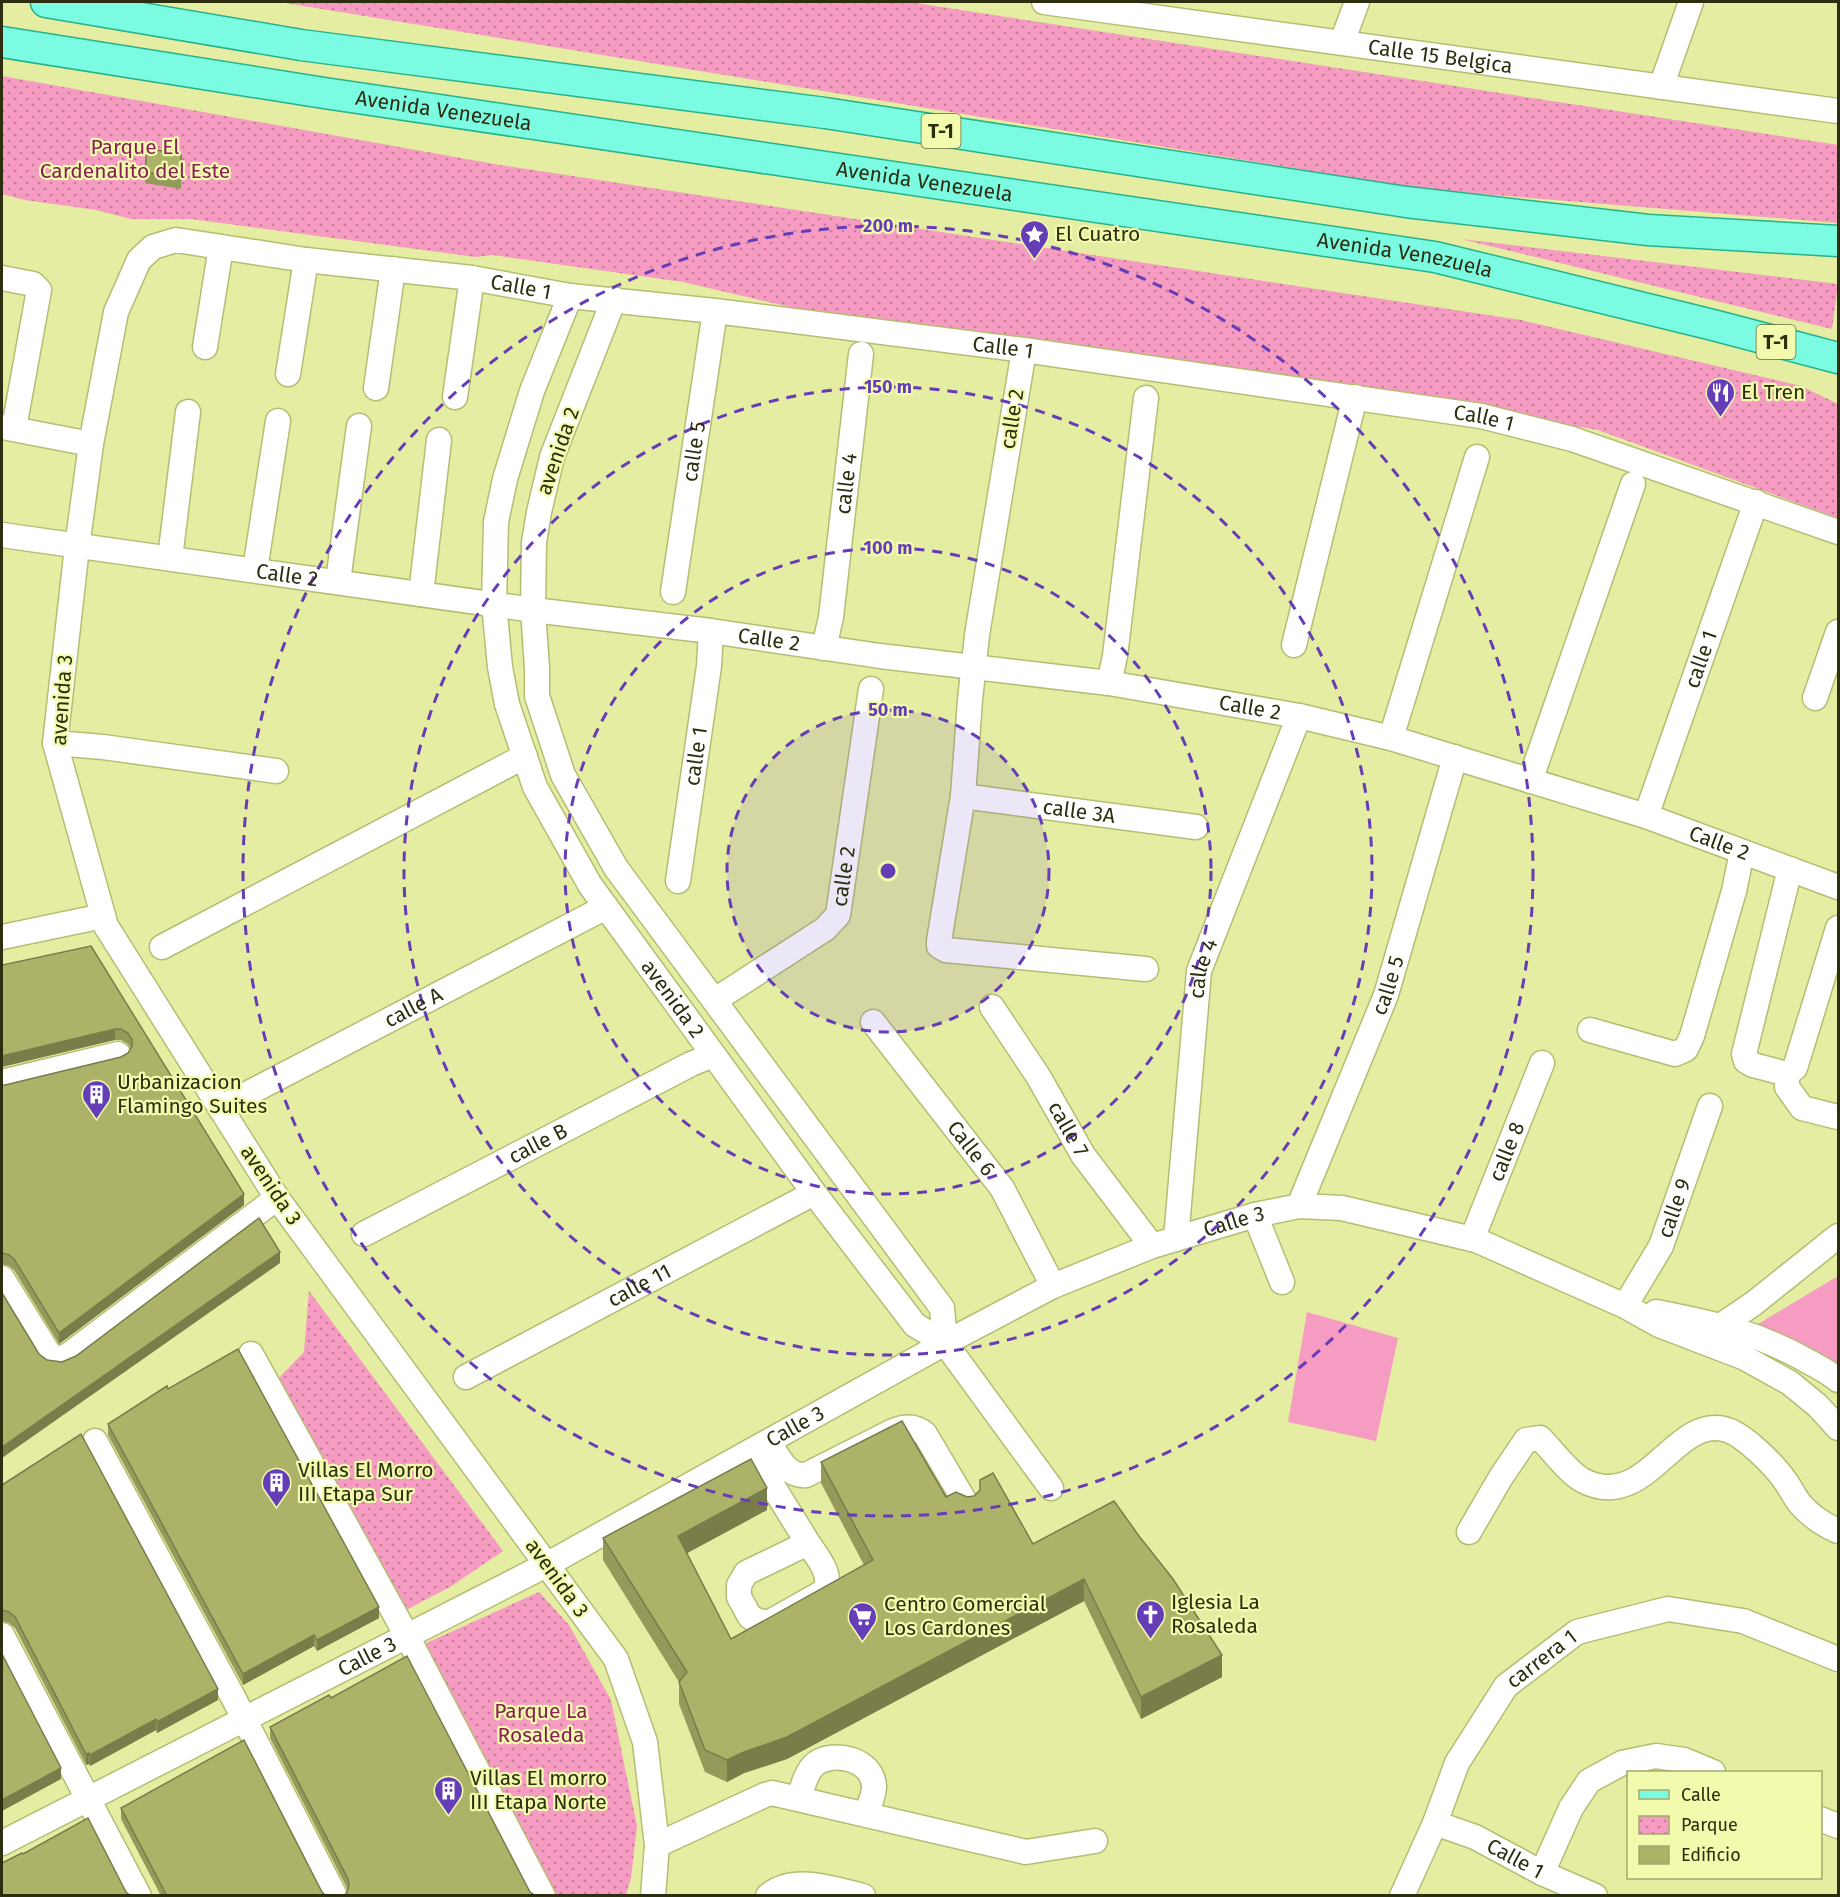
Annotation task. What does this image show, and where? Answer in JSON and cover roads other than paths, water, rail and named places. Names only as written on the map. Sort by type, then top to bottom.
[{"type":"main road","name":"T-1","points":[[46,2],[301,45],[825,114],[1406,202],[1648,230],[1839,241]]},
{"type":"main road","name":"Avenida Venezuela","points":[[2,42],[336,94],[1435,257],[1839,358]]},
{"type":"main road","points":[[1713,325],[1785,355],[1839,381]]},
{"type":"street","name":"Calle 15 Belgica","points":[[1044,2],[1839,111]]},
{"type":"street","points":[[1342,42],[1357,2]]},
{"type":"street","points":[[1661,87],[1691,2]]},
{"type":"street","name":"Calle 1","points":[[153,247],[177,240],[306,260],[472,278],[570,296],[715,311],[1024,350],[1481,416],[1561,436],[1839,532]]},
{"type":"street","name":"avenida 3","points":[[153,247],[139,260],[116,312],[91,444],[55,743],[106,926],[277,1198],[616,1659],[645,1742],[657,1845],[653,1896]]},
{"type":"street","points":[[205,347],[222,247]]},
{"type":"street","points":[[288,374],[306,260]]},
{"type":"street","points":[[376,388],[393,269]]},
{"type":"street","points":[[2,278],[33,284],[39,291],[8,427],[91,444]]},
{"type":"street","points":[[455,397],[472,278]]},
{"type":"street","name":"avenida 2","points":[[570,296],[532,391],[505,478],[496,522],[494,604],[500,667],[507,704],[535,787],[590,885],[814,1193],[915,1325],[945,1343]]},
{"type":"street","name":"avenida 2","points":[[614,299],[552,457],[534,542],[533,610],[537,696],[563,775],[616,868],[942,1308],[945,1343]]},
{"type":"street","name":"calle 5","points":[[672,592],[715,311]]},
{"type":"street","name":"calle 2","points":[[1024,350],[977,635],[963,796],[939,946],[946,950],[1146,969]]},
{"type":"street","name":"calle 4","points":[[824,648],[831,617],[861,354]]},
{"type":"street","points":[[1294,645],[1355,397]]},
{"type":"street","points":[[1109,683],[1115,656],[1146,398]]},
{"type":"street","points":[[170,558],[188,412]]},
{"type":"street","points":[[255,570],[278,421]]},
{"type":"street","points":[[338,581],[359,426]]},
{"type":"street","points":[[421,594],[439,440]]},
{"type":"street","name":"Calle 1","points":[[1391,738],[1477,458]]},
{"type":"street","points":[[1530,781],[1633,484]]},
{"type":"street","name":"calle 1","points":[[1646,816],[1756,502]]},
{"type":"street","name":"Calle 2","points":[[2,535],[533,610],[1109,683],[1299,716],[1391,738],[1646,816],[1839,887]]},
{"type":"street","name":"calle 1","points":[[678,881],[709,666],[711,631]]},
{"type":"street","points":[[1826,686],[1839,632]]},
{"type":"street","name":"calle 2","points":[[715,1000],[825,929],[838,915],[870,689]]},
{"type":"street","name":"calle 4","points":[[1176,1239],[1199,971],[1299,716]]},
{"type":"street","points":[[55,743],[103,747],[276,771]]},
{"type":"street","points":[[162,947],[525,756]]},
{"type":"street","name":"calle 5","points":[[1299,1206],[1386,994],[1455,757]]},
{"type":"street","name":"calle 3A","points":[[963,796],[1196,827]]},
{"type":"street","points":[[1590,1030],[1676,1054],[1686,1049],[1692,1036],[1742,852]]},
{"type":"street","points":[[1787,1074],[1753,1065],[1746,1061],[1744,1054],[1790,869]]},
{"type":"street","name":"calle A","points":[[220,1108],[606,907]]},
{"type":"street","points":[[2,937],[103,916]]},
{"type":"street","points":[[1787,1074],[1795,1068],[1800,1057],[1839,928]]},
{"type":"street","name":"calle 7","points":[[992,1007],[1026,1057],[1083,1155],[1152,1246]]},
{"type":"street","name":"Calle 6","points":[[873,1022],[1002,1188],[1053,1286]]},
{"type":"street","points":[[2,1082],[118,1054]]},
{"type":"street","name":"calle B","points":[[364,1234],[691,1064],[713,1055]]},
{"type":"street","name":"calle 8","points":[[1472,1239],[1542,1063]]},
{"type":"street","points":[[1787,1074],[1787,1087],[1802,1108],[1839,1117]]},
{"type":"street","name":"calle 9","points":[[1625,1305],[1661,1246],[1710,1106]]},
{"type":"street","name":"calle 11","points":[[466,1377],[814,1193]]},
{"type":"street","points":[[2,1278],[51,1357],[58,1359],[67,1356],[277,1198]]},
{"type":"street","name":"Calle 3","points":[[2,1843],[548,1564],[945,1343],[1053,1286],[1152,1246],[1255,1215],[1299,1206],[1342,1208],[1472,1239],[1625,1305]]},
{"type":"street","points":[[1255,1215],[1282,1282]]},
{"type":"street","points":[[1698,1340],[1753,1304],[1839,1236]]},
{"type":"street","points":[[1625,1305],[1721,1325],[1770,1342],[1839,1380]]},
{"type":"street","points":[[1625,1305],[1659,1325],[1745,1358],[1790,1383],[1818,1406],[1839,1428]]},
{"type":"street","points":[[945,1343],[1051,1488]]},
{"type":"street","points":[[251,1354],[406,1636],[543,1896]]},
{"type":"street","points":[[760,1447],[799,1476],[806,1475],[893,1431],[903,1427],[914,1427],[925,1434],[968,1505]]},
{"type":"street","points":[[1469,1532],[1526,1440],[1540,1438],[1580,1479],[1599,1487],[1617,1486],[1637,1479],[1696,1433],[1715,1428],[1736,1434],[1780,1474],[1799,1503],[1810,1514],[1839,1531]]},
{"type":"street","points":[[95,1441],[244,1719],[335,1896]]},
{"type":"street","points":[[760,1447],[808,1543]]},
{"type":"street","name":"carrera 1","points":[[1402,1896],[1435,1822],[1457,1763],[1506,1686],[1577,1632],[1668,1609],[1743,1621],[1839,1659]]},
{"type":"street","points":[[2,1635],[139,1896]]},
{"type":"street","points":[[1542,1873],[1571,1808],[1589,1781],[1622,1763],[1656,1756],[1683,1760],[1708,1771]]},
{"type":"street","points":[[798,1798],[814,1765],[831,1757],[854,1759],[871,1774],[874,1788],[866,1814]]},
{"type":"street","points":[[657,1845],[765,1795],[778,1794],[1026,1852],[1095,1841]]},
{"type":"street","points":[[1822,1819],[1839,1826]]},
{"type":"street","name":"Calle 1","points":[[1435,1822],[1475,1837],[1542,1873],[1595,1896]]},
{"type":"street","points":[[768,1896],[786,1885],[806,1885],[827,1887],[863,1896]]},
{"type":"place","name":"El Cuatro","points":[[1034,260]]},
{"type":"place","name":"El Tren","points":[[1720,418]]},
{"type":"place","name":"Urbanizacion Flamingo Suites","points":[[96,1120]]},
{"type":"place","name":"Villas El Morro III Etapa Sur","points":[[277,1508]]},
{"type":"place","name":"Iglesia La Rosaleda","points":[[1150,1640]]},
{"type":"place","name":"Centro Comercial Los Cardones","points":[[863,1642]]},
{"type":"place","name":"Villas El morro III Etapa Norte","points":[[449,1816]]},
{"type":"park label","name":"Parque El Cardenalito del Este","points":[[135,159]]},
{"type":"park label","name":"Parque La Rosaleda","points":[[541,1723]]}]
